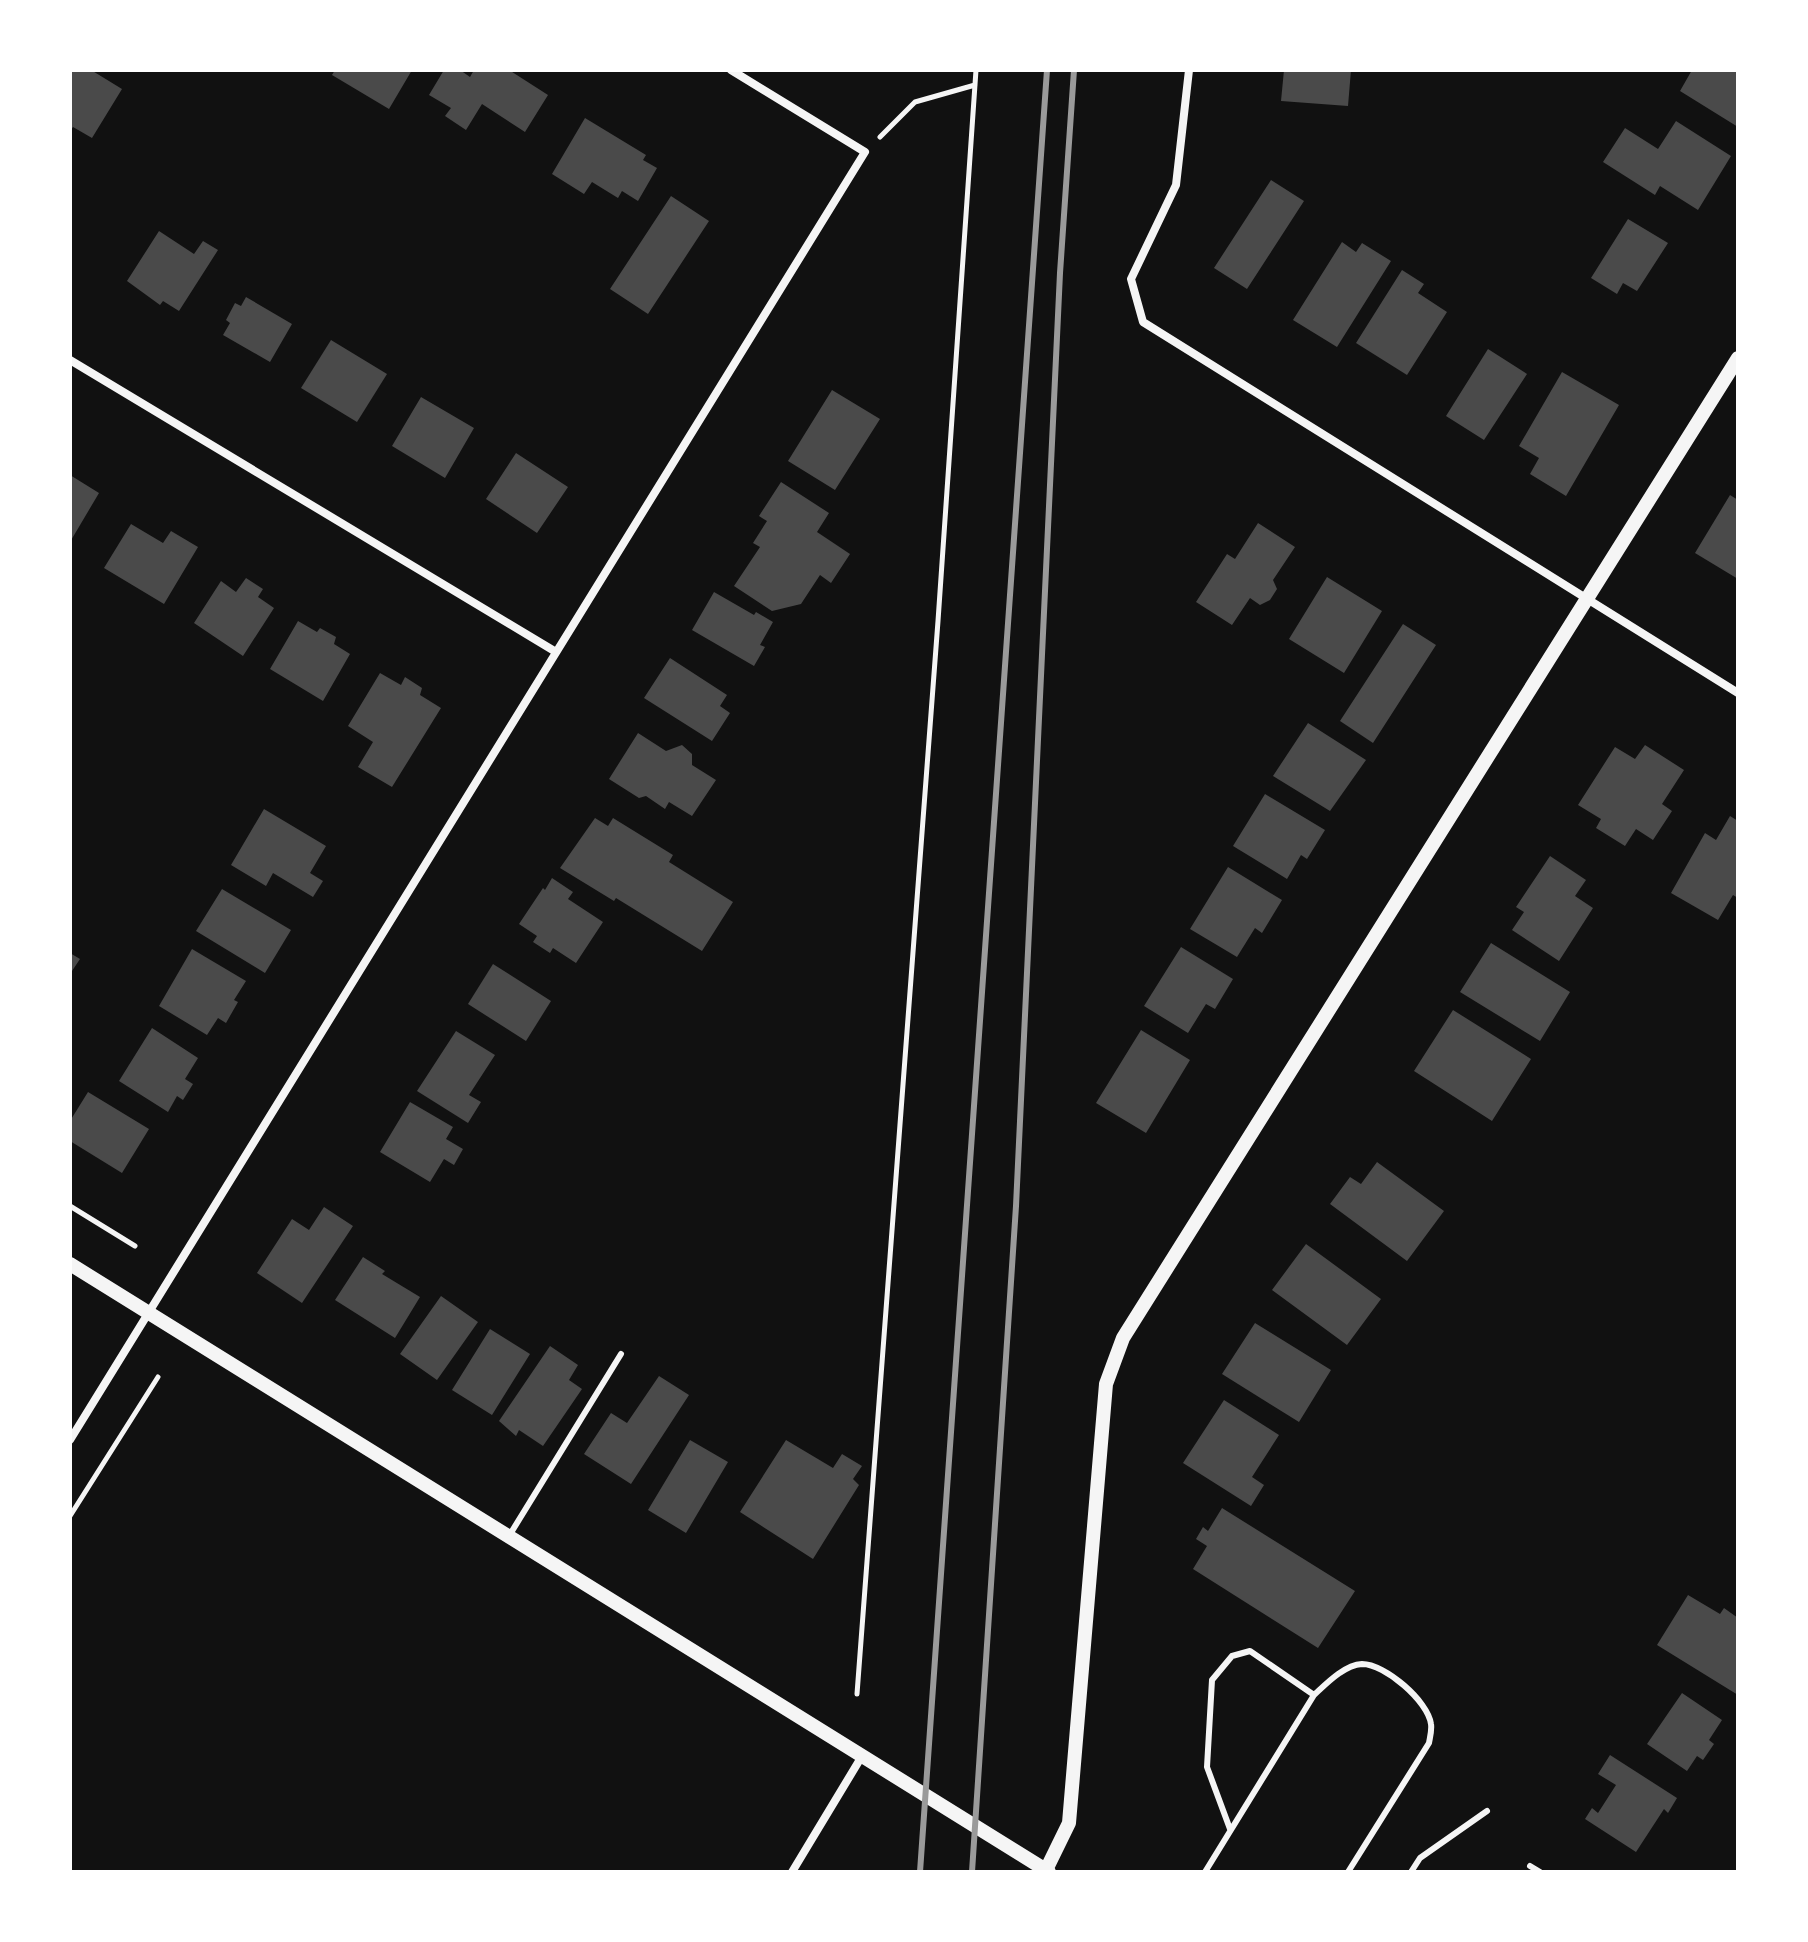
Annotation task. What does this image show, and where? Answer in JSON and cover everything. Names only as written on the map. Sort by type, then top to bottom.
[{"type":"street","points":[[70,1440],[865,152],[731,70]]},
{"type":"street","points":[[1189,70],[1176,185],[1131,279],[1143,322],[1738,693]]},
{"type":"street","points":[[70,1264],[1047,1871],[1069,1823],[1106,1384],[1123,1338],[1738,358]]},
{"type":"street","points":[[70,360],[556,652]]},
{"type":"street","points":[[792,1872],[862,1756]]},
{"type":"lane","points":[[509,1536],[621,1354]]},
{"type":"lane","points":[[1230,1829],[1207,1767],[1212,1680],[1232,1656],[1250,1651],[1314,1695]]},
{"type":"lane","points":[[1205,1872],[1314,1695],[1333,1677],[1359,1664],[1380,1667],[1403,1685],[1422,1704],[1431,1722],[1429,1743],[1348,1872]]},
{"type":"lane","points":[[1411,1872],[1420,1858],[1487,1811]]},
{"type":"lane","points":[[1530,1866],[1540,1872]]},
{"type":"path","points":[[857,1694],[860,1691],[935,668],[976,70]]},
{"type":"path","points":[[865,152],[915,102],[975,85]]},
{"type":"path","points":[[70,1206],[135,1246]]},
{"type":"path","points":[[70,1516],[158,1377]]},
{"type":"building","points":[[70,70],[91,70],[122,89],[92,138],[73,127],[70,131]]},
{"type":"building","points":[[335,70],[412,70],[389,109],[332,75]]},
{"type":"building","points":[[444,70],[460,70],[470,77],[474,70],[509,70],[548,95],[525,132],[482,104],[466,130],[445,116],[451,108],[429,95]]},
{"type":"building","points":[[1284,70],[1351,70],[1348,106],[1281,101]]},
{"type":"building","points":[[1692,70],[1738,70],[1738,127],[1680,91]]},
{"type":"building","points":[[585,118],[646,155],[643,160],[657,168],[638,201],[622,191],[618,198],[592,182],[584,194],[552,174]]},
{"type":"building","points":[[1676,121],[1731,156],[1698,210],[1660,186],[1655,195],[1603,162],[1625,128],[1658,149]]},
{"type":"building","points":[[1271,180],[1304,201],[1247,289],[1214,268]]},
{"type":"building","points":[[671,196],[709,221],[648,314],[610,289]]},
{"type":"building","points":[[1628,219],[1668,243],[1637,291],[1623,283],[1617,294],[1591,278]]},
{"type":"building","points":[[159,231],[194,254],[203,241],[218,250],[179,311],[163,301],[160,305],[127,281]]},
{"type":"building","points":[[1342,242],[1356,252],[1362,243],[1391,261],[1337,347],[1293,320]]},
{"type":"building","points":[[1402,270],[1424,284],[1418,293],[1447,312],[1407,375],[1356,343]]},
{"type":"building","points":[[246,297],[292,324],[270,362],[223,335],[230,323],[226,320],[235,303],[241,306]]},
{"type":"building","points":[[331,340],[387,374],[357,422],[301,388]]},
{"type":"building","points":[[1488,349],[1527,374],[1484,440],[1446,416]]},
{"type":"building","points":[[1562,372],[1619,405],[1566,496],[1530,474],[1539,458],[1519,446]]},
{"type":"building","points":[[832,390],[880,419],[835,490],[788,461]]},
{"type":"building","points":[[421,397],[474,428],[445,478],[392,446]]},
{"type":"building","points":[[516,453],[568,487],[537,533],[486,499]]},
{"type":"building","points":[[70,475],[99,493],[70,542]]},
{"type":"building","points":[[781,482],[829,513],[817,532],[850,554],[831,583],[820,575],[801,604],[772,611],[734,586],[760,547],[753,543],[767,521],[759,516]]},
{"type":"building","points":[[1730,495],[1738,500],[1738,579],[1695,553]]},
{"type":"building","points":[[1258,523],[1295,547],[1273,580],[1277,589],[1270,600],[1260,605],[1250,598],[1232,625],[1196,602],[1227,554],[1235,559]]},
{"type":"building","points":[[131,524],[163,543],[171,531],[198,547],[164,604],[104,568]]},
{"type":"building","points":[[1327,577],[1382,611],[1344,673],[1289,639]]},
{"type":"building","points":[[246,578],[263,589],[258,597],[274,608],[243,656],[194,623],[221,581],[236,592]]},
{"type":"building","points":[[714,592],[773,622],[760,645],[765,647],[754,666],[692,630]]},
{"type":"building","points":[[298,621],[317,632],[320,628],[336,637],[334,644],[350,654],[323,701],[270,669]]},
{"type":"building","points":[[1403,624],[1436,645],[1373,743],[1340,721]]},
{"type":"building","points":[[670,658],[727,695],[720,706],[730,713],[712,741],[644,698]]},
{"type":"building","points":[[380,673],[401,685],[405,677],[422,688],[420,695],[441,708],[392,787],[358,767],[373,742],[348,726]]},
{"type":"building","points":[[1308,723],[1366,760],[1330,811],[1273,776]]},
{"type":"building","points":[[638,733],[666,751],[682,745],[692,754],[692,765],[716,780],[692,816],[669,802],[665,809],[646,796],[639,798],[609,779]]},
{"type":"building","points":[[1645,745],[1684,770],[1662,804],[1672,811],[1653,840],[1636,829],[1625,846],[1596,828],[1601,819],[1578,805],[1615,747],[1635,759]]},
{"type":"building","points":[[1265,794],[1325,830],[1307,859],[1301,855],[1287,879],[1233,846]]},
{"type":"building","points":[[264,809],[326,846],[310,873],[323,881],[313,897],[273,873],[266,886],[231,865]]},
{"type":"building","points":[[1730,816],[1738,821],[1738,898],[1733,895],[1718,920],[1671,893],[1705,833],[1716,840]]},
{"type":"building","points":[[595,818],[608,826],[613,818],[673,855],[669,862],[733,902],[702,951],[560,868]]},
{"type":"building","points":[[1550,856],[1586,880],[1575,896],[1593,908],[1559,961],[1512,930],[1524,912],[1516,907]]},
{"type":"building","points":[[1228,867],[1282,900],[1262,933],[1255,928],[1237,957],[1190,929]]},
{"type":"building","points":[[552,878],[573,892],[568,899],[603,922],[576,963],[553,948],[550,953],[533,942],[537,936],[519,924]]},
{"type":"building","points":[[222,889],[291,930],[265,973],[196,931]]},
{"type":"building","points":[[1491,943],[1570,992],[1540,1041],[1460,992]]},
{"type":"building","points":[[1181,947],[1233,979],[1215,1009],[1206,1004],[1188,1033],[1144,1006]]},
{"type":"building","points":[[192,949],[246,981],[234,1000],[238,1002],[226,1023],[218,1018],[207,1035],[159,1006]]},
{"type":"building","points":[[70,953],[80,959],[70,974]]},
{"type":"building","points":[[493,964],[551,1001],[526,1041],[468,1004]]},
{"type":"building","points":[[1453,1010],[1531,1059],[1492,1121],[1414,1071]]},
{"type":"building","points":[[152,1028],[198,1058],[185,1079],[193,1084],[183,1100],[177,1096],[168,1112],[119,1081]]},
{"type":"building","points":[[1141,1030],[1190,1060],[1146,1133],[1096,1103]]},
{"type":"building","points":[[456,1031],[495,1055],[469,1095],[481,1102],[468,1123],[417,1091]]},
{"type":"building","points":[[88,1092],[149,1129],[122,1173],[70,1141],[70,1121]]},
{"type":"building","points":[[410,1102],[453,1127],[446,1139],[463,1149],[454,1165],[444,1159],[430,1182],[380,1152]]},
{"type":"building","points":[[1377,1162],[1444,1211],[1407,1261],[1330,1204],[1350,1177],[1361,1184]]},
{"type":"building","points":[[324,1207],[353,1226],[302,1303],[257,1273],[292,1219],[309,1230]]},
{"type":"building","points":[[1306,1244],[1381,1299],[1347,1345],[1272,1290]]},
{"type":"building","points":[[363,1257],[385,1271],[382,1274],[420,1297],[395,1338],[335,1300]]},
{"type":"building","points":[[441,1296],[478,1322],[437,1380],[400,1354]]},
{"type":"building","points":[[1255,1323],[1331,1370],[1299,1422],[1222,1374]]},
{"type":"building","points":[[490,1329],[530,1354],[492,1415],[452,1390]]},
{"type":"building","points":[[550,1346],[578,1365],[569,1380],[582,1389],[543,1446],[519,1430],[516,1436],[499,1421]]},
{"type":"building","points":[[659,1376],[689,1395],[631,1484],[584,1454],[611,1413],[627,1423]]},
{"type":"building","points":[[1224,1400],[1279,1435],[1252,1477],[1264,1485],[1251,1506],[1183,1463]]},
{"type":"building","points":[[690,1440],[728,1462],[686,1533],[648,1510]]},
{"type":"building","points":[[786,1440],[833,1468],[842,1454],[862,1466],[853,1479],[859,1485],[813,1559],[740,1512]]},
{"type":"building","points":[[1222,1508],[1355,1591],[1318,1648],[1193,1569],[1207,1546],[1196,1539],[1203,1527],[1208,1531]]},
{"type":"building","points":[[1688,1595],[1720,1614],[1724,1608],[1738,1618],[1738,1695],[1657,1645]]},
{"type":"building","points":[[1682,1693],[1722,1720],[1709,1740],[1714,1744],[1703,1760],[1697,1756],[1687,1771],[1647,1744]]},
{"type":"building","points":[[1610,1755],[1677,1798],[1668,1813],[1664,1809],[1636,1852],[1585,1819],[1592,1808],[1598,1813],[1616,1785],[1598,1774]]},
{"type":"railway","points":[[920,1872],[1047,70]]},
{"type":"railway","points":[[972,1872],[1016,1206],[1060,273],[1074,70]]}]
